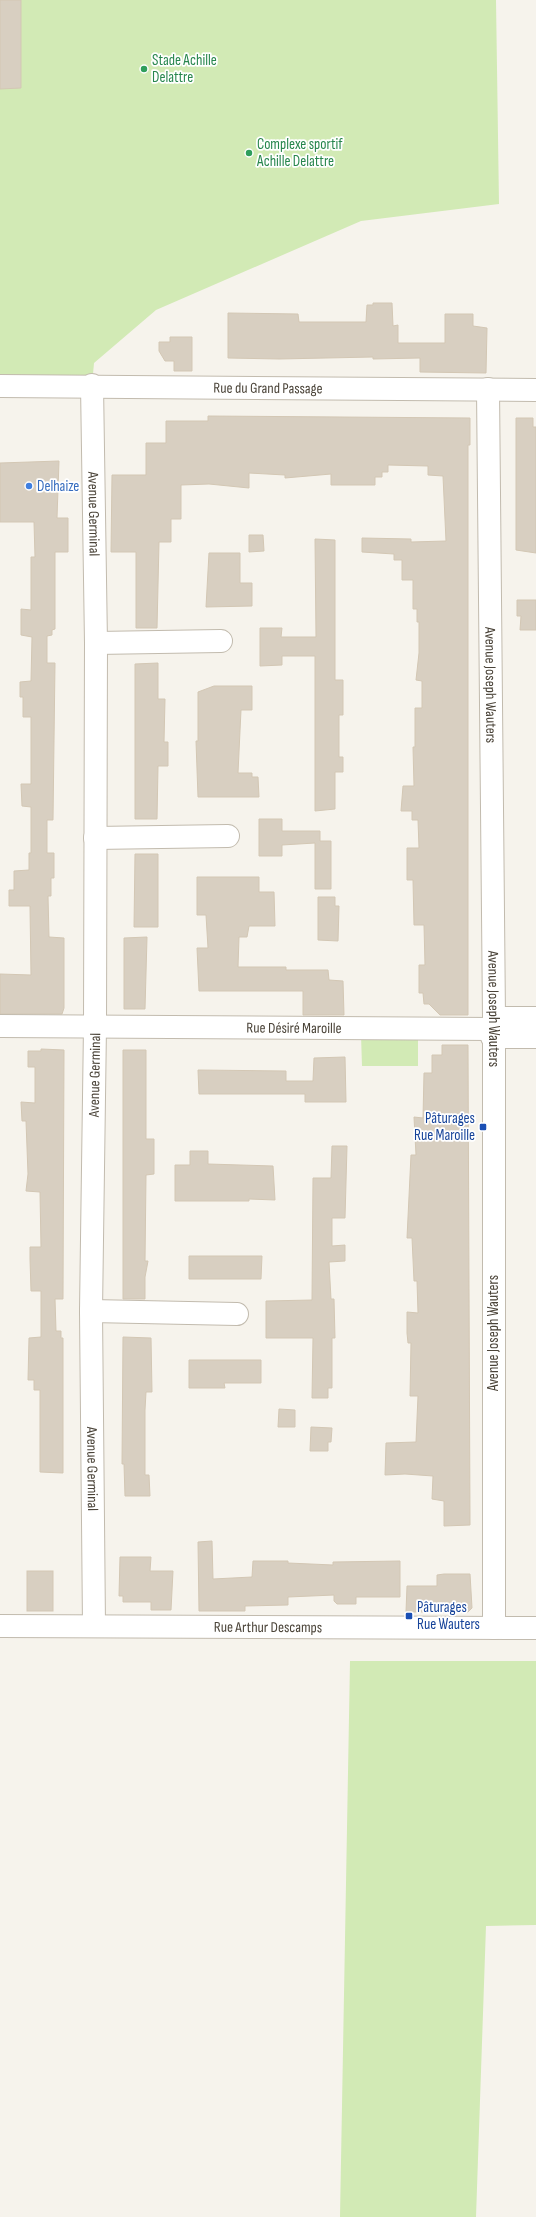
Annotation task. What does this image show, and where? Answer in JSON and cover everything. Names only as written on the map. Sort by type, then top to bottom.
[{"type":"street","name":"Rue du Grand Passage","points":[[0,386],[92,385],[536,390]]},
{"type":"street","name":"Avenue Germinal","points":[[92,385],[96,643],[95,1026],[91,1312],[94,1626]]},
{"type":"street","name":"Avenue Joseph Wauters","points":[[488,389],[493,1028],[494,1628]]},
{"type":"street","points":[[96,643],[221,641]]},
{"type":"street","points":[[95,838],[228,836]]},
{"type":"street","points":[[493,1028],[536,1018]]},
{"type":"street","name":"Rue Désiré Maroille","points":[[0,1026],[493,1028]]},
{"type":"street","points":[[493,1028],[536,1037]]},
{"type":"street","points":[[91,1312],[237,1314]]},
{"type":"street","name":"Rue Arthur Descamps","points":[[0,1626],[536,1628]]},
{"type":"green space","name":"Complexe sportif Achille Delattre","points":[[0,0],[496,0],[499,204],[361,221],[156,310],[94,363],[92,385],[0,386]]},
{"type":"green space","points":[[361,1035],[418,1036],[418,1066],[362,1066]]},
{"type":"green space","points":[[350,1661],[536,1661],[536,1925],[486,1926],[476,2217],[340,2217]]},
{"type":"building","points":[[0,0],[21,0],[21,88],[0,89]]},
{"type":"building","points":[[373,303],[392,303],[393,326],[398,325],[398,343],[445,343],[445,314],[473,314],[473,326],[487,328],[486,373],[420,372],[420,358],[228,358],[228,313],[298,314],[299,322],[366,322],[367,305],[373,305]]},
{"type":"building","points":[[170,337],[192,337],[192,371],[174,371],[174,361],[165,361],[159,351],[159,342],[170,342]]},
{"type":"building","points":[[208,416],[470,418],[470,445],[468,445],[468,1015],[440,1015],[429,1004],[424,1004],[423,993],[419,993],[419,965],[425,965],[424,925],[414,925],[413,880],[407,880],[407,848],[419,848],[418,820],[412,820],[412,811],[401,811],[403,786],[414,786],[413,747],[415,747],[415,708],[422,708],[422,681],[416,680],[419,653],[419,622],[417,622],[417,609],[413,609],[413,580],[402,580],[402,560],[394,560],[394,554],[362,552],[362,538],[411,539],[411,542],[446,541],[443,476],[428,475],[428,466],[388,465],[388,472],[382,472],[382,477],[375,477],[375,485],[331,485],[331,474],[285,478],[285,475],[249,473],[249,488],[209,484],[181,485],[181,519],[171,519],[171,542],[159,542],[157,628],[136,628],[136,552],[111,552],[112,475],[146,475],[146,443],[166,443],[166,421],[208,421]]},
{"type":"building","points":[[516,418],[533,418],[533,427],[536,427],[536,553],[516,550]]},
{"type":"building","points":[[59,461],[57,518],[68,518],[68,552],[55,552],[55,629],[52,630],[52,635],[47,636],[47,663],[55,663],[53,820],[47,820],[47,853],[54,853],[54,878],[51,878],[51,896],[48,896],[49,937],[64,938],[64,1008],[62,1014],[0,1014],[0,974],[31,975],[30,906],[9,906],[9,890],[14,890],[14,871],[29,870],[29,853],[31,853],[31,807],[22,806],[21,784],[31,784],[31,717],[23,717],[23,697],[20,697],[20,682],[31,681],[32,637],[21,635],[21,609],[31,610],[31,557],[35,557],[34,522],[0,522],[0,463]]},
{"type":"building","points":[[249,535],[263,535],[264,551],[249,552]]},
{"type":"building","points":[[315,539],[335,540],[335,680],[343,680],[343,715],[339,715],[339,757],[343,757],[343,772],[335,772],[335,809],[315,811],[315,656],[282,656],[282,665],[260,666],[260,628],[282,628],[281,637],[316,637]]},
{"type":"building","points":[[209,553],[240,553],[240,583],[252,583],[252,606],[206,607]]},
{"type":"building","points":[[517,600],[536,600],[536,630],[520,630],[521,616],[517,616]]},
{"type":"building","points":[[158,663],[158,699],[165,699],[164,742],[168,742],[168,766],[158,766],[157,819],[135,819],[135,664]]},
{"type":"building","points":[[214,686],[252,686],[252,710],[241,710],[238,773],[252,773],[252,777],[258,777],[259,797],[198,797],[196,741],[198,741],[198,692]]},
{"type":"building","points":[[259,819],[282,819],[282,831],[320,831],[320,841],[331,841],[331,889],[315,889],[315,843],[282,845],[282,856],[259,856]]},
{"type":"building","points":[[135,854],[158,854],[158,927],[134,927]]},
{"type":"building","points":[[197,877],[259,877],[259,892],[274,892],[275,926],[249,926],[247,937],[239,937],[238,967],[286,967],[286,970],[328,970],[329,980],[343,981],[344,1015],[303,1015],[303,991],[199,991],[197,948],[208,948],[206,915],[197,915]]},
{"type":"building","points":[[318,897],[335,897],[335,906],[339,906],[338,941],[318,940]]},
{"type":"building","points":[[147,937],[145,1009],[124,1009],[124,938]]},
{"type":"building","points":[[442,1045],[468,1045],[470,1525],[444,1526],[444,1501],[432,1499],[433,1476],[405,1474],[385,1475],[386,1443],[416,1442],[418,1396],[410,1396],[411,1343],[408,1343],[407,1333],[407,1312],[418,1313],[417,1281],[414,1281],[412,1238],[407,1238],[411,1155],[416,1155],[414,1117],[423,1118],[424,1073],[432,1073],[432,1055],[442,1055]]},
{"type":"building","points":[[41,1049],[64,1050],[63,1299],[55,1299],[56,1331],[61,1331],[61,1338],[63,1338],[63,1473],[40,1472],[40,1390],[34,1390],[34,1380],[28,1380],[29,1338],[41,1337],[41,1291],[31,1291],[30,1259],[30,1247],[41,1247],[40,1192],[26,1191],[28,1174],[26,1121],[22,1121],[21,1102],[35,1103],[35,1067],[28,1067],[28,1051],[41,1051]]},
{"type":"building","points":[[123,1050],[146,1050],[146,1139],[154,1139],[154,1174],[146,1175],[145,1261],[148,1261],[145,1277],[145,1299],[123,1299]]},
{"type":"building","points":[[345,1057],[346,1102],[305,1102],[305,1094],[199,1094],[198,1070],[286,1071],[286,1081],[313,1081],[314,1058]]},
{"type":"building","points":[[332,1146],[347,1146],[345,1218],[332,1218],[332,1246],[345,1245],[345,1261],[329,1262],[331,1299],[334,1299],[335,1338],[332,1338],[332,1388],[328,1388],[328,1398],[312,1398],[313,1338],[266,1338],[266,1301],[312,1300],[313,1178],[331,1178]]},
{"type":"building","points":[[190,1151],[208,1151],[208,1164],[273,1166],[275,1200],[249,1199],[249,1201],[175,1201],[175,1165],[190,1165]]},
{"type":"building","points":[[189,1256],[262,1256],[261,1279],[189,1279]]},
{"type":"building","points":[[123,1337],[151,1338],[152,1392],[146,1392],[145,1410],[145,1475],[149,1475],[150,1496],[125,1496],[124,1464],[122,1464]]},
{"type":"building","points":[[189,1360],[261,1360],[261,1383],[224,1383],[225,1388],[189,1388]]},
{"type":"building","points":[[279,1409],[295,1410],[295,1427],[278,1427]]},
{"type":"building","points":[[311,1427],[332,1428],[331,1442],[328,1442],[328,1451],[310,1451]]},
{"type":"building","points":[[212,1541],[213,1579],[252,1577],[253,1561],[288,1561],[288,1563],[333,1565],[333,1562],[400,1561],[400,1597],[356,1597],[356,1604],[337,1604],[334,1601],[334,1595],[288,1597],[288,1605],[245,1606],[245,1611],[199,1611],[198,1542]]},
{"type":"building","points":[[120,1557],[151,1557],[150,1571],[173,1571],[171,1610],[151,1610],[151,1602],[123,1602],[123,1596],[119,1596]]},
{"type":"building","points":[[27,1571],[53,1571],[53,1611],[27,1611]]},
{"type":"building","points":[[470,1574],[472,1608],[468,1612],[406,1612],[407,1586],[437,1586],[437,1575]]},
{"type":"place","name":"Stade Achille Delattre","points":[[144,69]]},
{"type":"place","name":"Complexe sportif Achille Delattre","points":[[249,153]]},
{"type":"place","name":"Delhaize","points":[[29,486]]},
{"type":"place","name":"Pâturages Rue Maroille","points":[[483,1127]]},
{"type":"place","name":"Pâturages Rue Wauters","points":[[409,1616]]}]
